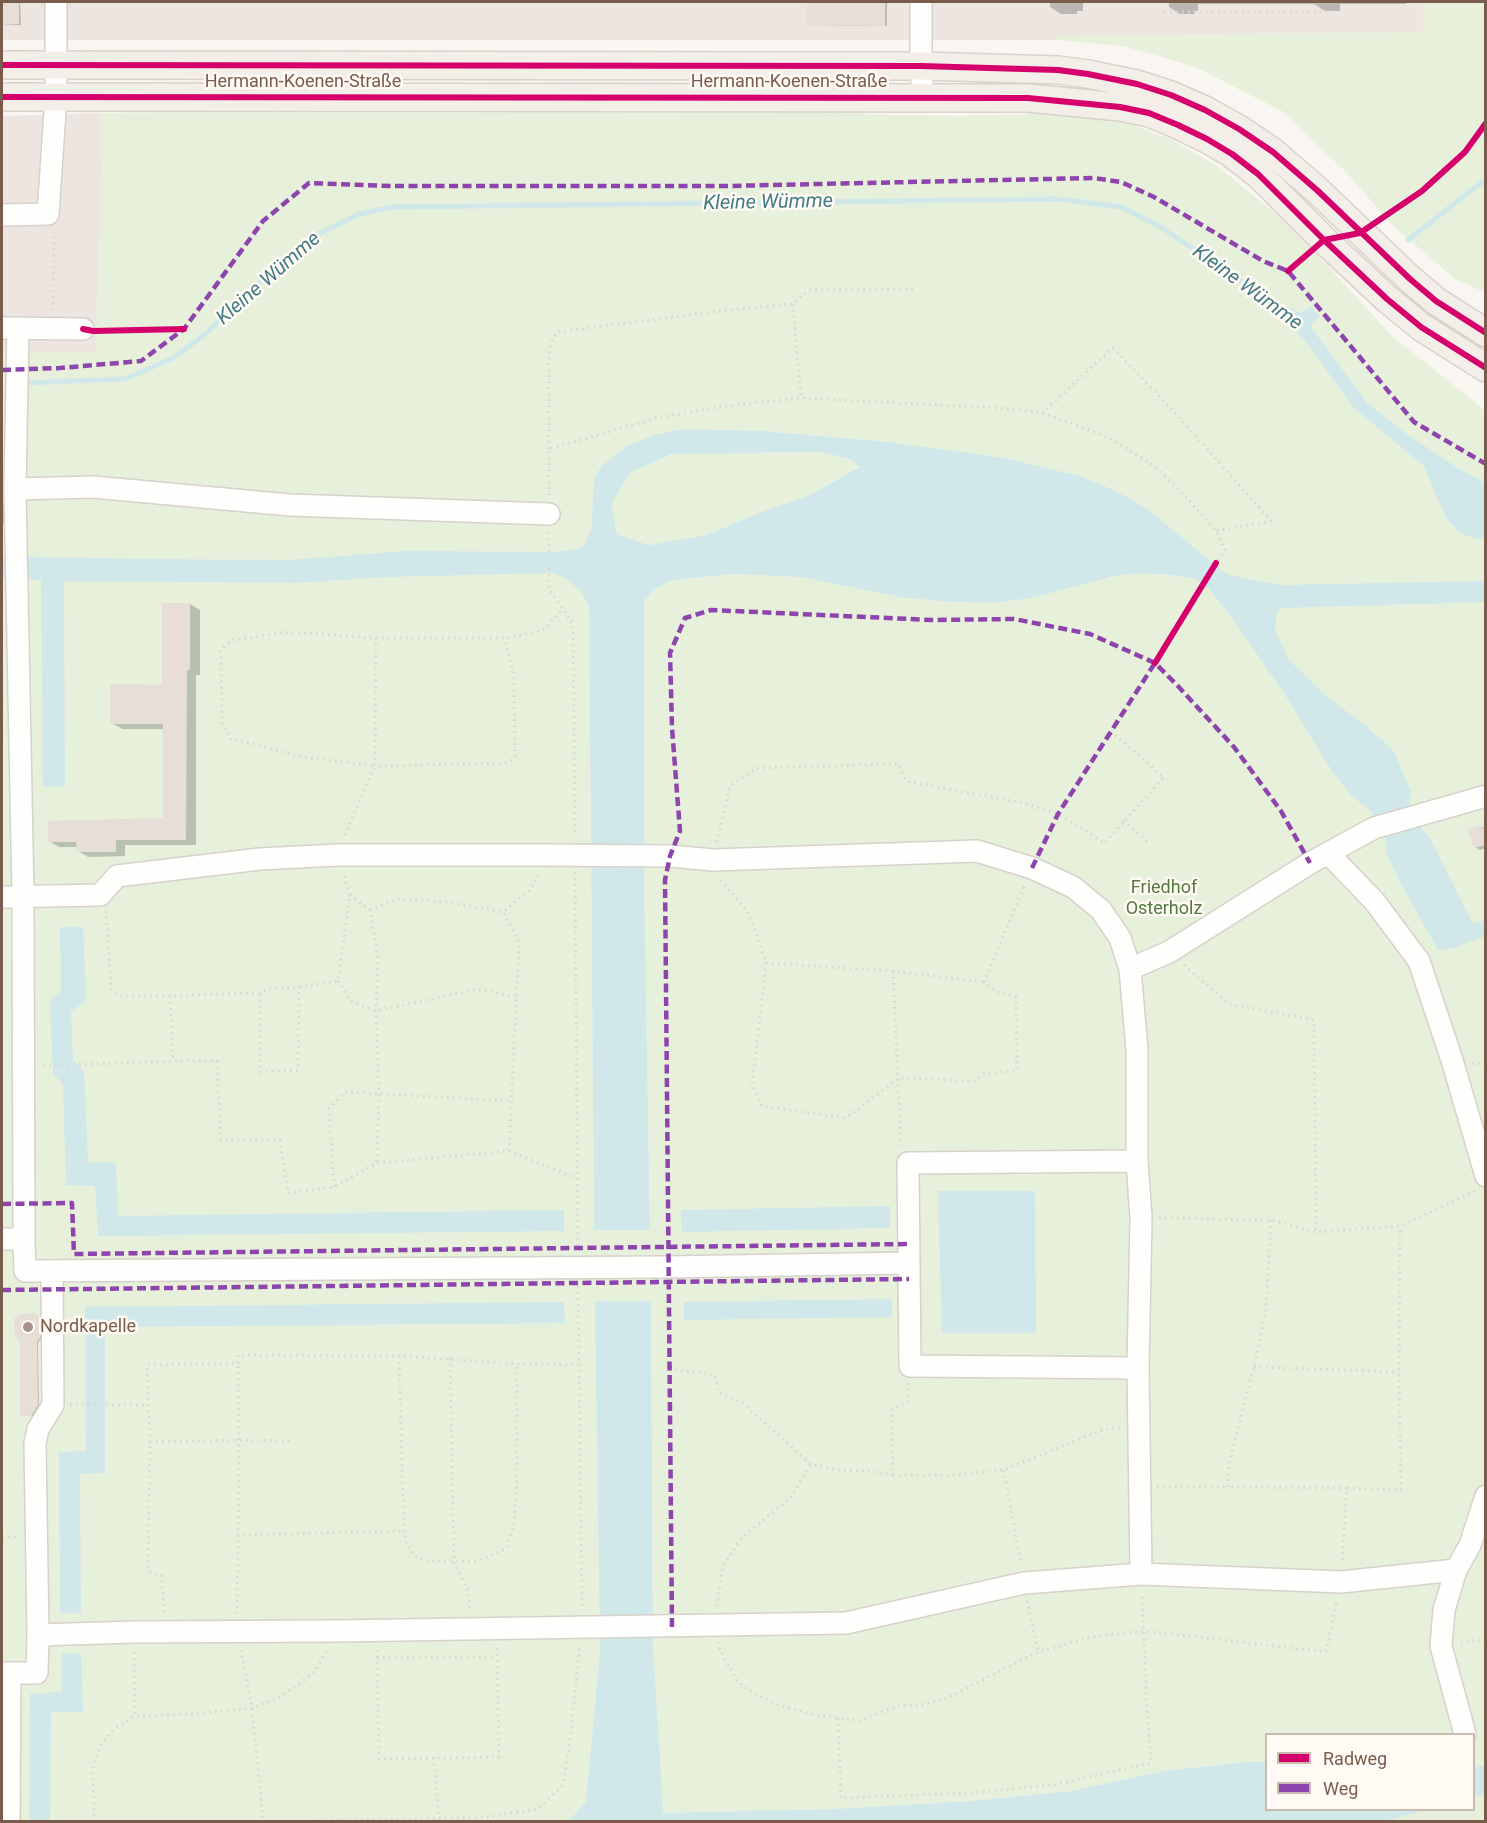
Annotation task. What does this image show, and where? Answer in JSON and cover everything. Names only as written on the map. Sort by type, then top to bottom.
[{"type":"main road","name":"Hermann-Koenen-Straße","points":[[2,65],[921,66],[1058,70],[1088,74],[1137,84],[1171,95],[1239,129],[1273,152],[1318,191],[1436,301],[1485,333]]},
{"type":"main road","name":"Hermann-Koenen-Straße","points":[[2,97],[1028,98],[1120,107],[1149,113],[1207,139],[1232,154],[1258,174],[1395,306],[1421,327],[1485,368]]},
{"type":"street","points":[[2,215],[48,214],[56,97],[56,2]]},
{"type":"street","points":[[921,2],[923,98]]},
{"type":"street","points":[[82,329],[10,328],[18,370],[15,489],[23,896],[25,1271],[909,1263]]},
{"type":"street","points":[[15,489],[93,487],[290,505],[549,514]]},
{"type":"street","points":[[1130,969],[1169,952],[1328,853],[1374,828],[1485,796]]},
{"type":"street","points":[[2,897],[100,895],[117,876],[260,859],[337,855],[579,855],[713,860],[977,851],[1032,868],[1073,887],[1101,910],[1120,938],[1130,969],[1137,1050],[1137,1161],[1141,1218],[1138,1368],[1141,1574]]},
{"type":"street","points":[[1328,853],[1375,902],[1419,961],[1452,1060],[1485,1176]]},
{"type":"street","points":[[1137,1161],[908,1163],[910,1366],[1138,1368]]},
{"type":"street","points":[[2,1239],[24,1239]]},
{"type":"street","points":[[9,1821],[6,1673],[37,1673],[35,1443],[38,1429],[53,1405],[52,1271]]},
{"type":"street","points":[[1465,1733],[1441,1646],[1444,1610],[1456,1570],[1470,1545],[1485,1496]]},
{"type":"street","points":[[38,1635],[471,1628],[715,1627],[846,1623],[1024,1584],[1141,1574],[1341,1582],[1456,1570]]},
{"type":"path","points":[[1164,12],[1326,12],[1326,6]]},
{"type":"path","points":[[48,214],[54,222],[53,328]]},
{"type":"path","points":[[218,1821],[479,1818],[538,1809],[562,1786],[587,1628],[578,1365],[576,1178],[579,855],[573,624],[549,589],[549,353],[553,338],[557,332],[793,304],[809,290],[916,289]]},
{"type":"path","points":[[793,304],[801,398]]},
{"type":"path","points":[[1042,414],[1113,348],[1179,417],[1271,521],[1216,531]]},
{"type":"path","points":[[549,449],[657,418],[725,405],[801,398],[939,403],[1042,414],[1110,439],[1150,463],[1177,487],[1216,531],[1225,550],[1211,572]]},
{"type":"path","points":[[505,638],[514,678],[515,757],[507,763],[375,766],[302,757],[231,740],[222,723],[221,649],[232,640],[290,632],[376,638],[505,638],[542,631],[562,610]]},
{"type":"path","points":[[376,638],[375,766],[337,855],[350,895],[338,981],[351,1001],[376,1011],[478,989],[517,997]]},
{"type":"path","points":[[766,963],[893,971],[984,982],[996,992],[1016,997],[1017,1071],[985,1073],[975,1081],[899,1078],[846,1118],[762,1106],[753,1084],[766,963],[750,915],[721,879],[713,860],[730,786],[758,768],[898,764],[906,780],[1023,803],[1058,814],[1105,843],[1164,777],[1111,732]]},
{"type":"path","points":[[1124,821],[1148,842]]},
{"type":"path","points":[[370,910],[396,899],[448,902],[503,912],[530,890],[539,875],[542,855]]},
{"type":"path","points":[[984,982],[1032,868]]},
{"type":"path","points":[[100,895],[106,909],[109,929],[111,989],[123,997],[260,993],[268,989],[338,981]]},
{"type":"path","points":[[350,895],[370,910],[378,958],[377,1163]]},
{"type":"path","points":[[503,912],[519,942],[509,1151]]},
{"type":"path","points":[[1169,952],[1229,1004],[1314,1020],[1316,1232]]},
{"type":"path","points":[[893,971],[901,1149],[908,1163]]},
{"type":"path","points":[[260,993],[260,1072],[298,1070],[299,987]]},
{"type":"path","points":[[170,996],[173,1061]]},
{"type":"path","points":[[23,1066],[217,1061],[221,1140],[280,1140],[288,1193],[333,1187],[377,1163],[509,1151],[576,1178]]},
{"type":"path","points":[[333,1187],[329,1108],[345,1092],[379,1092],[511,1101]]},
{"type":"path","points":[[1141,1218],[1272,1220],[1316,1232],[1400,1226],[1485,1186]]},
{"type":"path","points":[[1347,1488],[1401,1490],[1400,1226]]},
{"type":"path","points":[[239,1471],[238,1354],[399,1356],[517,1364],[578,1365]]},
{"type":"path","points":[[399,1356],[404,1531],[407,1546],[418,1559],[454,1562],[477,1561],[506,1549],[514,1526],[517,1479],[517,1364]]},
{"type":"path","points":[[450,1358],[454,1562],[469,1593],[471,1628]]},
{"type":"path","points":[[165,1632],[162,1576],[148,1571],[150,1442],[147,1365],[238,1363]]},
{"type":"path","points":[[893,1475],[892,1409],[907,1403],[910,1366]]},
{"type":"path","points":[[1254,1367],[1399,1372]]},
{"type":"path","points":[[669,1369],[715,1375],[718,1392],[741,1402],[811,1464],[837,1470],[893,1475],[957,1475],[1004,1470],[1102,1430],[1138,1424]]},
{"type":"path","points":[[75,1405],[148,1404]]},
{"type":"path","points":[[150,1442],[293,1441]]},
{"type":"path","points":[[715,1627],[723,1565],[742,1538],[792,1496],[811,1464]]},
{"type":"path","points":[[1004,1470],[1038,1652]]},
{"type":"path","points":[[1140,1486],[1227,1487]]},
{"type":"path","points":[[237,1535],[404,1531]]},
{"type":"path","points":[[838,1718],[841,1798],[970,1793],[1053,1785],[1151,1763],[1141,1574]]},
{"type":"path","points":[[377,1630],[379,1759],[499,1757],[497,1628]]},
{"type":"path","points":[[94,1821],[93,1767],[101,1745],[114,1729],[135,1716],[194,1714],[252,1708],[280,1697],[315,1672],[337,1631]]},
{"type":"path","points":[[134,1632],[135,1716]]},
{"type":"path","points":[[1441,1646],[1485,1639]]},
{"type":"path","points":[[377,1658],[497,1656]]},
{"type":"path","points":[[434,1758],[439,1818]]},
{"type":"shaded area","points":[[2,2],[1423,2],[1423,32],[1057,36],[1056,40],[2,40]]},
{"type":"shaded area","points":[[101,113],[102,172],[96,352],[2,352],[2,116]]},
{"type":"green space","points":[[1423,2],[1485,2],[1485,292],[1455,279],[1394,227],[1346,172],[1282,111],[1193,66],[1123,46],[1056,40],[1056,36],[1423,32]]},
{"type":"green space","name":"Friedhof Osterholz","points":[[101,113],[855,113],[960,116],[1054,113],[1124,122],[1170,139],[1216,165],[1293,228],[1393,337],[1485,410],[1485,1821],[1366,1821],[1392,1819],[1391,1811],[1475,1811],[1475,1733],[1265,1733],[1265,1762],[1163,1771],[1071,1791],[970,1801],[833,1809],[662,1813],[653,1646],[651,1301],[596,1301],[600,1650],[586,1802],[567,1821],[2,1822],[2,352],[96,352],[102,172]],"holes":[[[683,429],[763,431],[879,441],[1083,477],[1118,492],[1146,508],[1196,579],[1139,573],[1114,576],[993,603],[906,598],[800,577],[733,574],[673,580],[654,589],[644,602],[644,874],[650,1230],[594,1230],[589,606],[580,591],[565,578],[591,530],[594,479]]]},
{"type":"green space","points":[[821,452],[850,459],[859,466],[808,496],[766,510],[707,535],[649,545],[617,534],[611,504],[630,473],[671,454]]},
{"type":"water","points":[[1261,295],[1301,313],[1311,307],[1320,317],[1312,323],[1311,327],[1367,403],[1411,437],[1485,483],[1485,539],[1477,539],[1460,533],[1446,518],[1424,466],[1353,407],[1306,342]]},
{"type":"water","points":[[683,429],[763,431],[879,441],[1005,458],[1083,477],[1118,492],[1146,508],[1226,574],[1281,585],[1485,581],[1485,602],[1281,608],[1276,615],[1275,631],[1289,660],[1326,696],[1393,750],[1411,792],[1410,803],[1418,825],[1430,838],[1473,924],[1485,920],[1485,936],[1453,948],[1438,950],[1399,880],[1387,855],[1385,835],[1371,811],[1352,796],[1332,771],[1282,690],[1229,614],[1209,589],[1196,579],[1139,573],[1114,576],[1031,598],[993,603],[905,598],[800,577],[733,574],[673,580],[654,589],[644,602],[644,874],[650,1230],[594,1230],[589,606],[580,591],[565,578],[552,573],[385,577],[296,583],[64,581],[65,787],[43,787],[41,580],[2,579],[2,556],[289,560],[407,551],[554,552],[579,549],[586,542],[591,530],[594,479],[602,465],[627,446],[658,434]],"holes":[[[821,452],[850,459],[859,467],[808,496],[766,510],[707,535],[649,545],[617,534],[611,504],[630,473],[671,454]]]},
{"type":"water","points":[[60,927],[83,927],[86,1000],[71,1012],[73,1060],[84,1071],[88,1162],[116,1163],[118,1216],[564,1210],[564,1231],[98,1236],[95,1186],[66,1185],[63,1084],[53,1074],[50,1001],[61,990]]},
{"type":"water","points":[[938,1191],[1035,1191],[1036,1333],[942,1333]]},
{"type":"water","points":[[890,1206],[890,1228],[682,1232],[681,1210]]},
{"type":"water","points":[[892,1299],[892,1317],[684,1320],[684,1302]]},
{"type":"water","points":[[595,1301],[651,1301],[653,1646],[663,1813],[833,1809],[971,1801],[1071,1791],[1163,1771],[1247,1762],[1265,1762],[1265,1811],[1421,1811],[1393,1819],[1366,1822],[567,1822],[586,1802],[600,1650]]},
{"type":"water","points":[[564,1302],[565,1323],[105,1327],[105,1473],[80,1474],[81,1613],[60,1613],[59,1452],[86,1451],[85,1307]]},
{"type":"water","points":[[62,1653],[81,1653],[83,1712],[51,1712],[50,1821],[29,1821],[30,1694],[61,1692]]},
{"type":"water","points":[[1485,1765],[1485,1794],[1475,1796],[1475,1768]]},
{"type":"building","points":[[2,2],[19,2],[19,24],[2,25]]},
{"type":"building","points":[[807,2],[885,2],[885,26],[807,25]]},
{"type":"building","points":[[162,603],[190,603],[190,670],[187,670],[186,840],[116,840],[116,852],[77,852],[76,842],[48,842],[48,821],[163,818],[163,724],[110,724],[110,684],[162,685]]},
{"type":"building","points":[[1481,825],[1482,829],[1485,828],[1485,845],[1474,848],[1468,829]]},
{"type":"building","points":[[36,1313],[40,1317],[40,1338],[37,1341],[38,1405],[31,1416],[20,1416],[20,1341],[15,1336],[14,1319],[20,1314]]},
{"type":"waterway","points":[[1408,240],[1486,179]]},
{"type":"waterway","name":"Kleine Wümme","points":[[21,383],[125,379],[173,358],[203,336],[276,267],[314,236],[359,214],[393,207],[1059,199],[1121,207],[1162,228],[1267,298]]},
{"type":"marked path","points":[[2,370],[141,361],[184,329],[263,221],[309,183],[391,186],[727,186],[1093,178],[1121,182],[1154,197],[1263,261],[1288,271],[1414,422],[1486,464]]},
{"type":"marked path","points":[[672,1627],[665,880],[670,856],[680,831],[672,728],[670,653],[685,618],[711,610],[932,620],[1014,619],[1090,634],[1155,663],[1176,684],[1234,747],[1281,811],[1310,863]]},
{"type":"marked path","points":[[1032,868],[1058,814],[1155,663]]},
{"type":"marked path","points":[[2,1204],[72,1203],[74,1254],[909,1244]]},
{"type":"marked path","points":[[2,1290],[909,1279]]},
{"type":"cycle path","points":[[2,65],[921,66],[1058,70],[1088,74],[1137,84],[1171,95],[1239,129],[1273,152],[1318,191],[1436,301],[1486,333]]},
{"type":"cycle path","points":[[2,97],[1028,98],[1120,107],[1149,113],[1178,125],[1232,154],[1258,174],[1387,299],[1421,327],[1486,368]]},
{"type":"cycle path","points":[[1288,271],[1324,240],[1360,233],[1422,191],[1465,152],[1486,123]]},
{"type":"cycle path","points":[[83,329],[93,331],[184,329]]},
{"type":"cycle path","points":[[1155,663],[1216,563]]},
{"type":"place","name":"Nordkapelle","points":[[28,1327]]}]
